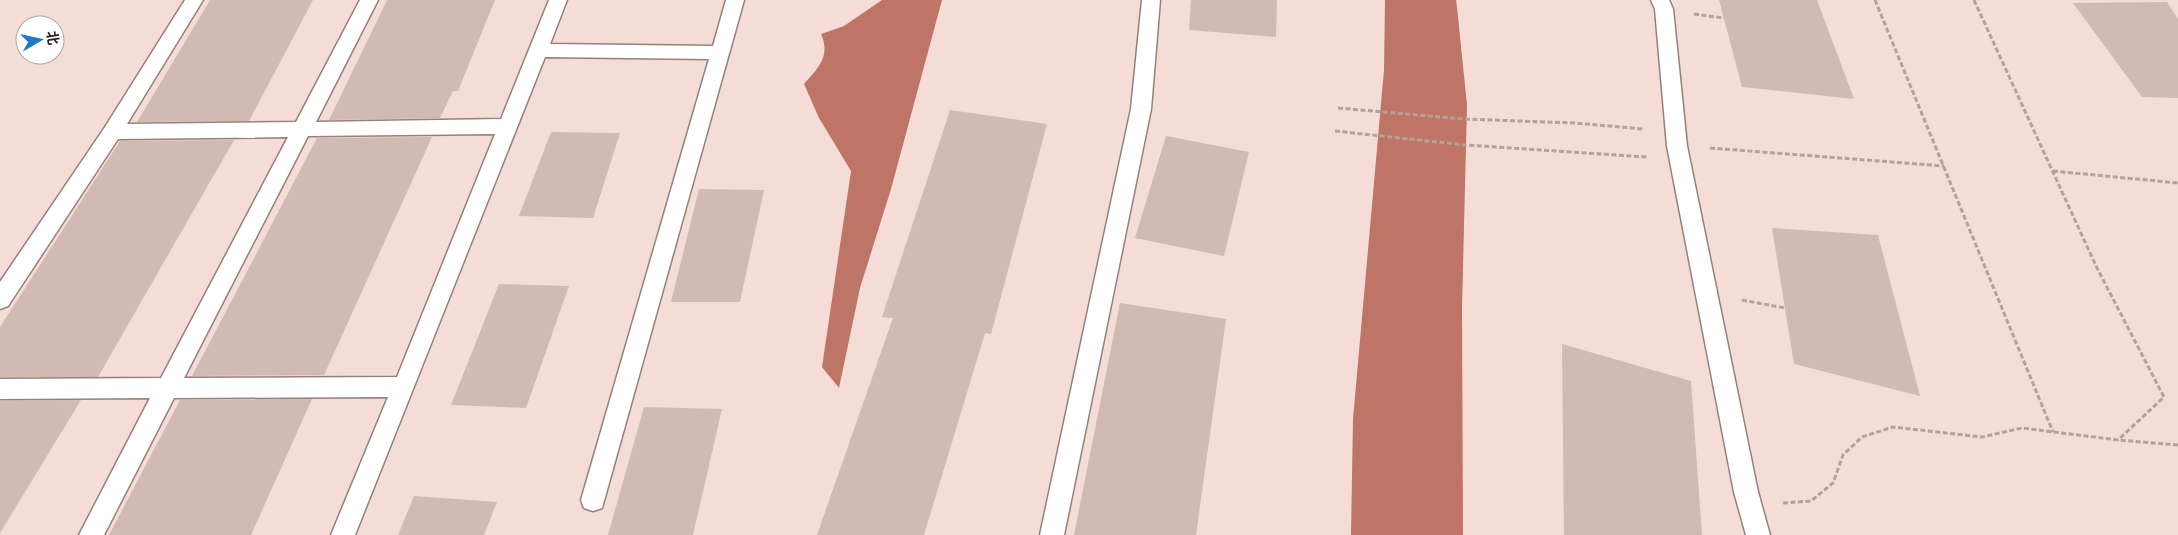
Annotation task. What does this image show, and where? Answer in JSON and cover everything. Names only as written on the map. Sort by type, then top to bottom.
[{"type":"lane","points":[[0,300],[112,132],[194,0]]},
{"type":"lane","points":[[91,535],[369,0]]},
{"type":"lane","points":[[343,535],[540,50],[558,0]]},
{"type":"lane","points":[[593,500],[735,0]]},
{"type":"lane","points":[[1052,535],[1141,109],[1151,0]]},
{"type":"lane","points":[[1660,0],[1664,9],[1678,145],[1750,506],[1758,535]]},
{"type":"lane","points":[[540,50],[719,54]]},
{"type":"lane","points":[[112,132],[509,126]]},
{"type":"lane","points":[[0,390],[404,387]]},
{"type":"path","points":[[1874,0],[2053,432]]},
{"type":"path","points":[[1974,0],[2097,268],[2164,397],[2118,440]]},
{"type":"path","points":[[1338,108],[1464,119],[1574,123],[1678,145]]},
{"type":"path","points":[[1335,131],[1464,144],[1678,145],[1944,166]]},
{"type":"path","points":[[2053,171],[2178,183]]},
{"type":"path","points":[[1707,294],[1785,308]]},
{"type":"path","points":[[1750,506],[1811,501],[1833,483],[1843,455],[1862,437],[1893,427],[1982,437],[2022,428],[2118,440],[2178,445]]},
{"type":"shaded area","points":[[882,0],[942,0],[891,189],[860,288],[839,388],[822,367],[851,171],[819,118],[804,84],[818,67],[824,56],[825,49],[821,34],[844,26]]},
{"type":"shaded area","points":[[1385,0],[1456,0],[1467,105],[1462,308],[1463,535],[1351,535],[1353,419],[1384,70]]},
{"type":"building","points":[[210,0],[313,0],[249,121],[137,122]]},
{"type":"building","points":[[387,0],[495,0],[458,91],[453,91],[440,118],[329,120]]},
{"type":"building","points":[[1191,0],[1277,0],[1276,37],[1189,30]]},
{"type":"building","points":[[1719,0],[1817,0],[1854,99],[1742,87]]},
{"type":"building","points":[[2167,2],[2178,19],[2178,98],[2142,97],[2073,3]]},
{"type":"building","points":[[950,110],[1047,124],[991,334],[985,333],[924,535],[817,535],[893,318],[882,317]]},
{"type":"building","points":[[551,132],[620,133],[593,218],[519,216]]},
{"type":"building","points":[[1166,136],[1249,152],[1224,256],[1135,238]]},
{"type":"building","points":[[432,137],[324,375],[192,376],[317,138]]},
{"type":"building","points":[[234,140],[98,377],[0,377],[0,327],[120,141]]},
{"type":"building","points":[[699,189],[764,190],[740,302],[671,302]]},
{"type":"building","points":[[1772,228],[1878,235],[1920,396],[1794,364]]},
{"type":"building","points":[[499,284],[569,286],[526,408],[451,405]]},
{"type":"building","points":[[1120,303],[1226,319],[1196,535],[1074,535]]},
{"type":"building","points":[[1562,344],[1691,381],[1702,535],[1564,535]]},
{"type":"building","points":[[312,399],[251,535],[109,535],[180,400]]},
{"type":"building","points":[[81,400],[0,533],[0,401]]},
{"type":"building","points":[[644,407],[722,409],[693,535],[608,535]]},
{"type":"building","points":[[414,496],[497,502],[484,535],[398,535]]}]
